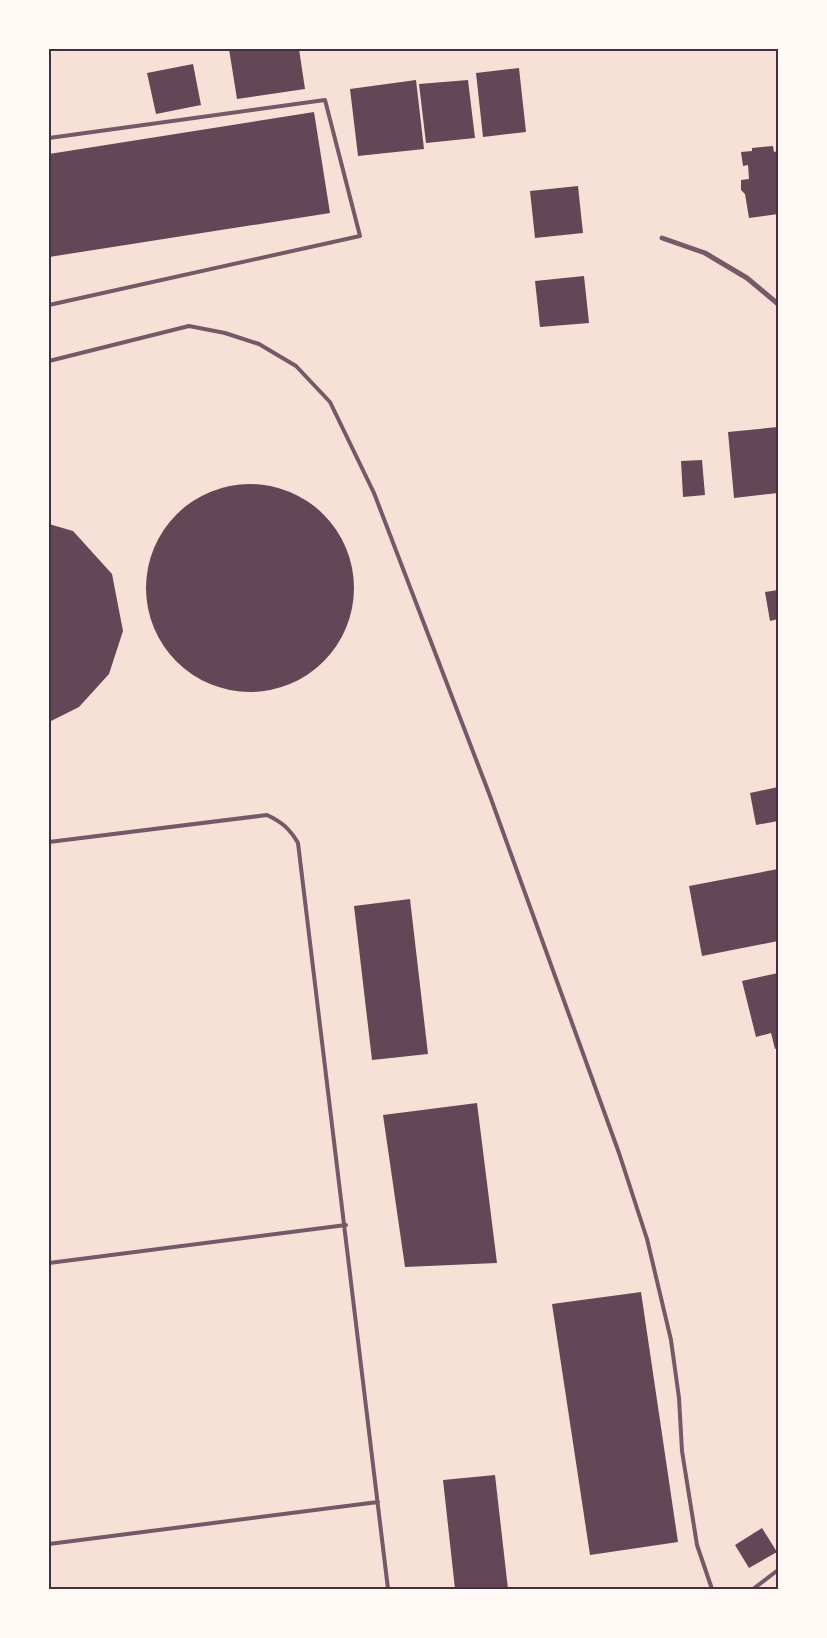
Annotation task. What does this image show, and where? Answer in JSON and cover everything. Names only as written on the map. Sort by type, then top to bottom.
[{"type":"street","points":[[662,238],[706,253],[747,278],[778,304]]},
{"type":"lane","points":[[49,138],[325,100],[360,236],[49,305]]},
{"type":"lane","points":[[49,361],[189,326],[225,333],[259,344],[296,366],[330,402],[374,493],[490,796],[619,1153],[644,1229],[671,1340],[679,1398],[682,1451],[696,1545],[712,1589]]},
{"type":"lane","points":[[49,842],[267,815],[279,820],[290,830],[298,843],[346,1225],[388,1589]]},
{"type":"lane","points":[[49,1263],[346,1225]]},
{"type":"lane","points":[[49,1544],[378,1502]]},
{"type":"lane","points":[[753,1589],[778,1570]]},
{"type":"building","points":[[229,49],[299,49],[305,89],[237,99]]},
{"type":"building","points":[[193,64],[201,105],[156,114],[147,73]]},
{"type":"building","points":[[519,68],[526,132],[483,137],[476,73]]},
{"type":"building","points":[[416,80],[424,149],[358,156],[350,89]]},
{"type":"building","points":[[468,80],[475,138],[426,143],[419,84]]},
{"type":"building","points":[[314,112],[330,213],[49,257],[49,154]]},
{"type":"building","points":[[773,146],[774,152],[778,151],[778,214],[749,218],[745,194],[741,190],[741,180],[749,179],[748,165],[743,166],[741,152],[752,151],[752,148]]},
{"type":"building","points":[[578,186],[583,233],[535,238],[530,191]]},
{"type":"building","points":[[584,276],[589,323],[540,327],[535,281]]},
{"type":"building","points":[[778,427],[778,493],[734,498],[728,432]]},
{"type":"building","points":[[702,460],[705,495],[683,497],[681,461]]},
{"type":"building","points":[[240,484],[260,484],[280,488],[299,496],[324,514],[337,530],[346,548],[354,578],[350,618],[346,628],[337,646],[324,662],[308,675],[280,688],[260,692],[240,692],[220,688],[201,680],[184,669],[169,654],[158,637],[150,618],[146,598],[146,578],[150,558],[158,539],[169,522],[184,507],[201,496],[220,488]]},
{"type":"building","points":[[49,524],[73,531],[112,574],[123,631],[109,674],[79,707],[49,722]]},
{"type":"building","points":[[778,590],[778,619],[770,621],[765,592]]},
{"type":"building","points":[[778,787],[778,821],[756,825],[750,793]]},
{"type":"building","points":[[778,869],[778,941],[702,956],[689,886]]},
{"type":"building","points":[[410,899],[428,1054],[372,1060],[354,906]]},
{"type":"building","points":[[778,973],[778,1048],[775,1049],[771,1033],[756,1037],[742,981]]},
{"type":"building","points":[[477,1103],[497,1263],[405,1267],[383,1115]]},
{"type":"building","points":[[641,1292],[678,1542],[590,1555],[552,1304]]},
{"type":"building","points":[[495,1475],[508,1589],[455,1589],[443,1480]]},
{"type":"building","points":[[762,1528],[777,1552],[749,1568],[735,1545]]}]
